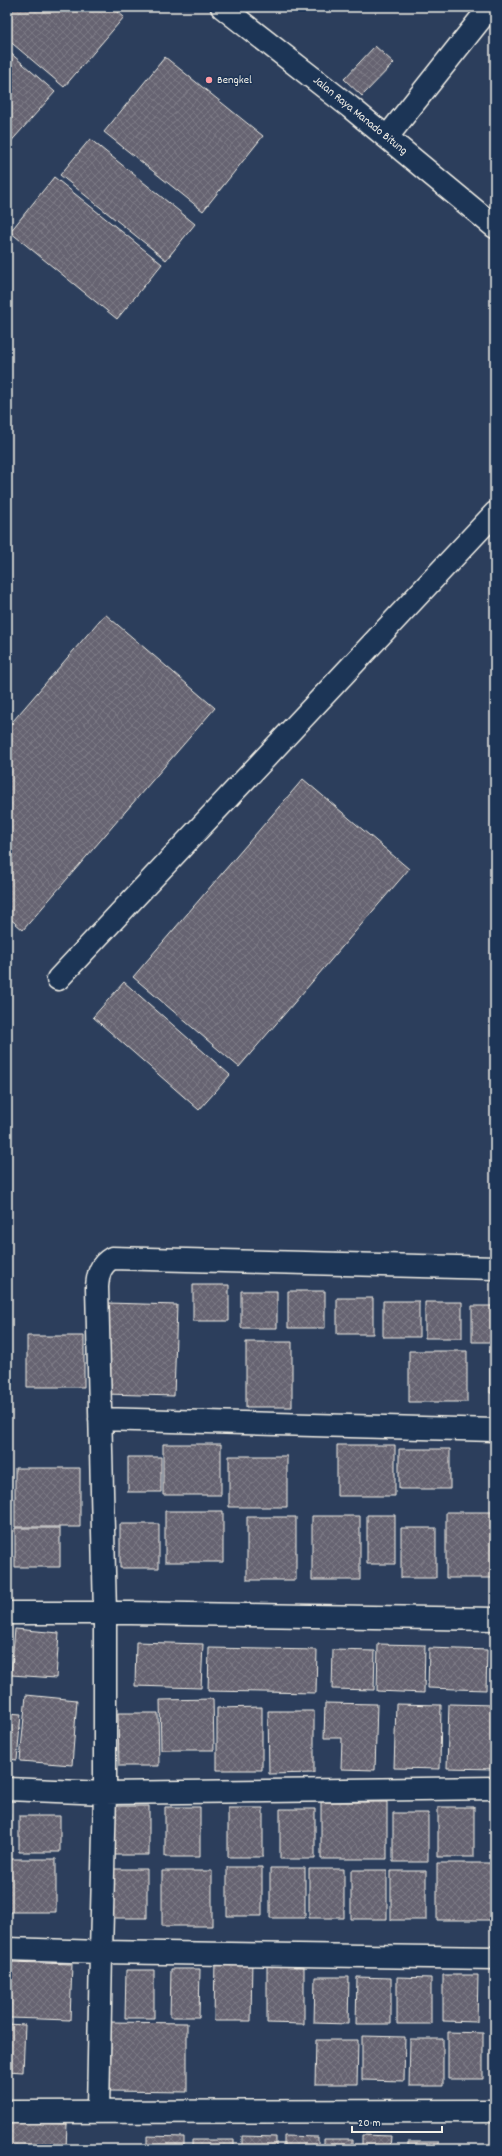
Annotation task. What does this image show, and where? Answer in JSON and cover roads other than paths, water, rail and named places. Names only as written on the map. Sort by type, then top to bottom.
[{"type":"main road","name":"Jalan Raya Manado Bitung","points":[[222,7],[387,137],[495,227]]},
{"type":"main road","points":[[387,137],[490,7]]},
{"type":"main road","points":[[58,979],[495,513]]},
{"type":"main road","points":[[98,2111],[100,1952],[105,1793],[105,1613],[97,1287],[98,1273],[102,1266],[112,1258],[495,1268]]},
{"type":"main road","points":[[100,1419],[495,1430]]},
{"type":"main road","points":[[7,1613],[105,1613],[495,1619]]},
{"type":"main road","points":[[7,1789],[105,1793],[495,1788]]},
{"type":"main road","points":[[7,1949],[100,1952],[495,1958]]},
{"type":"main road","points":[[7,2112],[495,2111]]},
{"type":"place","name":"Bengkel","points":[[209,80]]}]
